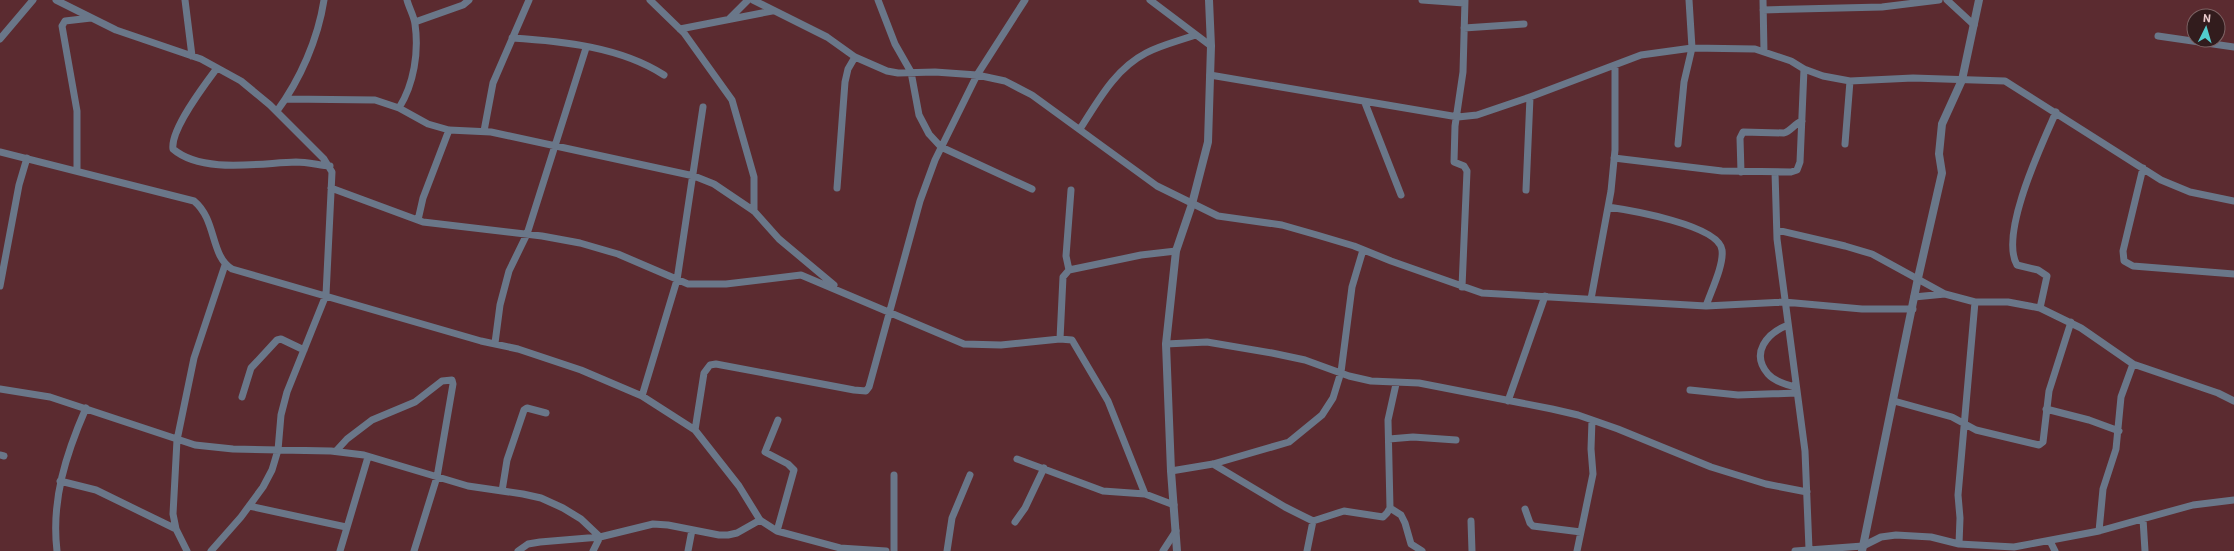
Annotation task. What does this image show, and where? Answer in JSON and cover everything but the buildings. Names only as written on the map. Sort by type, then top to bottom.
[{"type":"street","points":[[0,39],[33,0]]},
{"type":"street","points":[[56,0],[67,4],[116,30],[192,56],[241,81],[277,111],[330,166],[331,188],[326,295],[287,392],[280,415],[278,450],[269,476],[249,506],[211,551]]},
{"type":"street","points":[[185,0],[192,56]]},
{"type":"street","points":[[277,111],[291,92],[320,21],[324,0]]},
{"type":"street","points":[[399,108],[408,94],[416,49],[415,22],[407,0]]},
{"type":"street","points":[[415,22],[463,5],[469,0]]},
{"type":"street","points":[[484,131],[490,92],[529,1],[520,0]]},
{"type":"street","points":[[650,0],[680,29],[714,73],[732,100],[754,177],[754,211]]},
{"type":"street","points":[[729,19],[748,0]]},
{"type":"street","points":[[753,0],[827,37],[855,57],[887,71],[898,73],[911,72],[977,75],[1005,81],[1032,95],[1157,186],[1218,216],[1282,225],[1363,250],[1482,293],[1706,306],[1784,302],[1862,309],[1913,309]]},
{"type":"street","points":[[878,0],[894,44],[911,72],[920,115],[929,134],[941,147],[1032,189]]},
{"type":"street","points":[[695,430],[704,373],[710,365],[716,364],[866,391],[871,381],[920,201],[941,147],[977,75],[1025,0]]},
{"type":"street","points":[[1150,0],[1211,46]]},
{"type":"street","points":[[1177,551],[1171,471],[1166,344],[1176,251],[1192,204],[1208,142],[1211,46],[1209,0]]},
{"type":"street","points":[[1422,0],[1464,1],[1463,72],[1458,117],[1455,126],[1454,162],[1464,166],[1467,171],[1462,287]]},
{"type":"street","points":[[1678,144],[1684,82],[1692,48],[1689,0]]},
{"type":"street","points":[[1763,0],[1764,52]]},
{"type":"street","points":[[1763,10],[1882,6],[1939,0]]},
{"type":"street","points":[[1947,0],[1974,25]]},
{"type":"street","points":[[1863,548],[1913,309],[1918,278],[1942,173],[1939,154],[1942,124],[1962,80],[1979,0]]},
{"type":"street","points":[[680,29],[772,10]]},
{"type":"street","points":[[77,171],[78,110],[62,26],[65,21],[91,18]]},
{"type":"street","points":[[1464,28],[1524,24]]},
{"type":"street","points":[[1080,129],[1110,84],[1130,63],[1147,52],[1195,35]]},
{"type":"street","points":[[2158,36],[2234,47]]},
{"type":"street","points":[[512,38],[586,48],[628,57],[648,65],[664,75]]},
{"type":"street","points":[[495,343],[500,305],[509,271],[526,234],[556,145],[586,48]]},
{"type":"street","points":[[1210,75],[1365,103],[1458,117],[1477,115],[1615,66],[1641,55],[1692,48],[1728,48],[1764,52],[1791,61],[1804,69],[1823,76],[1850,81],[1913,78],[2005,81],[2161,180],[2190,192],[2234,201]]},
{"type":"street","points":[[837,188],[845,82],[848,69],[855,57]]},
{"type":"street","points":[[1591,299],[1608,208],[1614,158],[1615,66]]},
{"type":"street","points":[[217,68],[195,98],[172,145],[173,149],[195,161],[220,164],[296,162],[330,166]]},
{"type":"street","points":[[1614,158],[1741,172],[1775,172],[1797,170],[1800,162],[1804,69]]},
{"type":"street","points":[[1845,144],[1850,81]]},
{"type":"street","points":[[1526,190],[1530,97]]},
{"type":"street","points":[[286,99],[375,100],[399,108],[428,124],[449,130],[484,131],[556,145],[605,158],[694,176],[714,184],[754,211],[779,239],[810,263],[839,289]]},
{"type":"street","points":[[1365,103],[1401,195]]},
{"type":"street","points":[[642,396],[677,280],[694,176],[703,106]]},
{"type":"street","points":[[2040,308],[2047,276],[2038,270],[2017,265],[2014,260],[2013,249],[2016,215],[2033,164],[2056,112]]},
{"type":"street","points":[[1741,172],[1740,138],[1743,132],[1784,133],[1789,132],[1796,123],[1802,121]]},
{"type":"street","points":[[418,220],[422,198],[449,130]]},
{"type":"street","points":[[0,152],[194,201],[202,208],[208,219],[220,257],[225,265],[247,274],[326,295],[481,342],[495,343],[581,370],[642,396],[695,430],[739,486],[760,520],[777,531],[839,550],[886,551]]},
{"type":"street","points":[[0,286],[19,185],[27,158]]},
{"type":"street","points":[[2143,168],[2123,251],[2124,261],[2133,266],[2234,274]]},
{"type":"street","points":[[1775,172],[1777,230],[1784,302],[1796,390],[1807,492],[1809,549]]},
{"type":"street","points":[[331,188],[418,220],[526,234],[580,243],[618,254],[688,284],[704,285],[801,275],[839,289],[964,344],[1001,345],[1060,339],[1072,340],[1108,401],[1145,494]]},
{"type":"street","points":[[1069,270],[1066,256],[1071,190]]},
{"type":"street","points":[[1608,208],[1666,218],[1690,226],[1710,236],[1719,244],[1722,248],[1722,258],[1706,306]]},
{"type":"street","points":[[1777,230],[1872,254],[1945,294],[1975,302],[2008,302],[2040,308],[2071,322],[2133,364],[2218,393],[2234,401]]},
{"type":"street","points":[[1171,471],[1213,464],[1289,442],[1322,415],[1333,398],[1341,372],[1352,287],[1363,250]]},
{"type":"street","points":[[1060,339],[1063,277],[1069,270],[1141,255],[1176,251]]},
{"type":"street","points":[[187,551],[176,529],[174,514],[177,440],[194,358],[225,265]]},
{"type":"street","points":[[1914,297],[1945,294]]},
{"type":"street","points":[[1508,401],[1545,296]]},
{"type":"street","points":[[1959,544],[1960,518],[1958,495],[1975,302]]},
{"type":"street","points":[[1894,401],[1952,417],[1964,422],[1976,430],[2039,445],[2043,442],[2049,391],[2071,322]]},
{"type":"street","points":[[1788,325],[1775,330],[1766,338],[1761,347],[1760,357],[1768,375],[1796,390]]},
{"type":"street","points":[[242,397],[250,368],[278,340],[281,339],[304,350]]},
{"type":"street","points":[[1166,344],[1207,342],[1305,360],[1349,376],[1371,381],[1396,384],[1419,384],[1552,409],[1592,420],[1711,466],[1766,484],[1807,492]]},
{"type":"street","points":[[2099,530],[2103,489],[2116,449],[2119,431],[2121,397],[2133,364]]},
{"type":"street","points":[[336,452],[347,439],[372,420],[415,402],[442,381],[452,380],[453,384],[448,421],[437,477],[414,551]]},
{"type":"street","points":[[1213,464],[1285,507],[1313,521],[1344,511],[1383,517],[1390,508],[1388,420],[1396,384]]},
{"type":"street","points":[[0,389],[50,397],[177,440],[213,448],[336,452],[368,457],[468,486],[541,498],[563,508],[581,519],[600,537]]},
{"type":"street","points":[[1690,390],[1738,395],[1796,390]]},
{"type":"street","points":[[57,551],[56,523],[60,481],[86,408]]},
{"type":"street","points":[[502,491],[507,460],[521,416],[527,408],[546,413]]},
{"type":"street","points":[[2046,409],[2088,420],[2119,431]]},
{"type":"street","points":[[777,531],[794,470],[788,464],[765,452],[778,420]]},
{"type":"street","points":[[1577,551],[1593,474],[1591,449],[1592,420]]},
{"type":"street","points":[[1389,439],[1413,437],[1456,440]]},
{"type":"street","points":[[340,551],[368,457]]},
{"type":"street","points":[[1017,459],[1103,491],[1145,494],[1174,505]]},
{"type":"street","points":[[1015,522],[1025,508],[1044,468]]},
{"type":"street","points":[[894,475],[894,551]]},
{"type":"street","points":[[947,551],[952,518],[970,475]]},
{"type":"street","points":[[60,481],[96,490],[176,529]]},
{"type":"street","points":[[1796,551],[1809,549],[1863,548],[1881,537],[1896,535],[1931,537],[1959,544],[2014,547],[2050,542],[2193,505],[2234,500]]},
{"type":"street","points":[[249,506],[346,527]]},
{"type":"street","points":[[1390,508],[1401,515],[1411,544],[1422,551]]},
{"type":"street","points":[[1525,509],[1530,523],[1534,526],[1581,532]]},
{"type":"street","points":[[2143,519],[2145,551]]},
{"type":"street","points":[[518,551],[528,544],[600,537],[653,524],[719,536],[728,535],[737,533],[760,520]]},
{"type":"street","points":[[1307,551],[1313,521]]},
{"type":"street","points":[[1471,521],[1472,551]]},
{"type":"street","points":[[688,551],[692,530]]},
{"type":"street","points":[[1163,551],[1176,531]]},
{"type":"street","points":[[593,551],[600,537]]},
{"type":"street","points":[[2050,542],[2054,551]]}]
